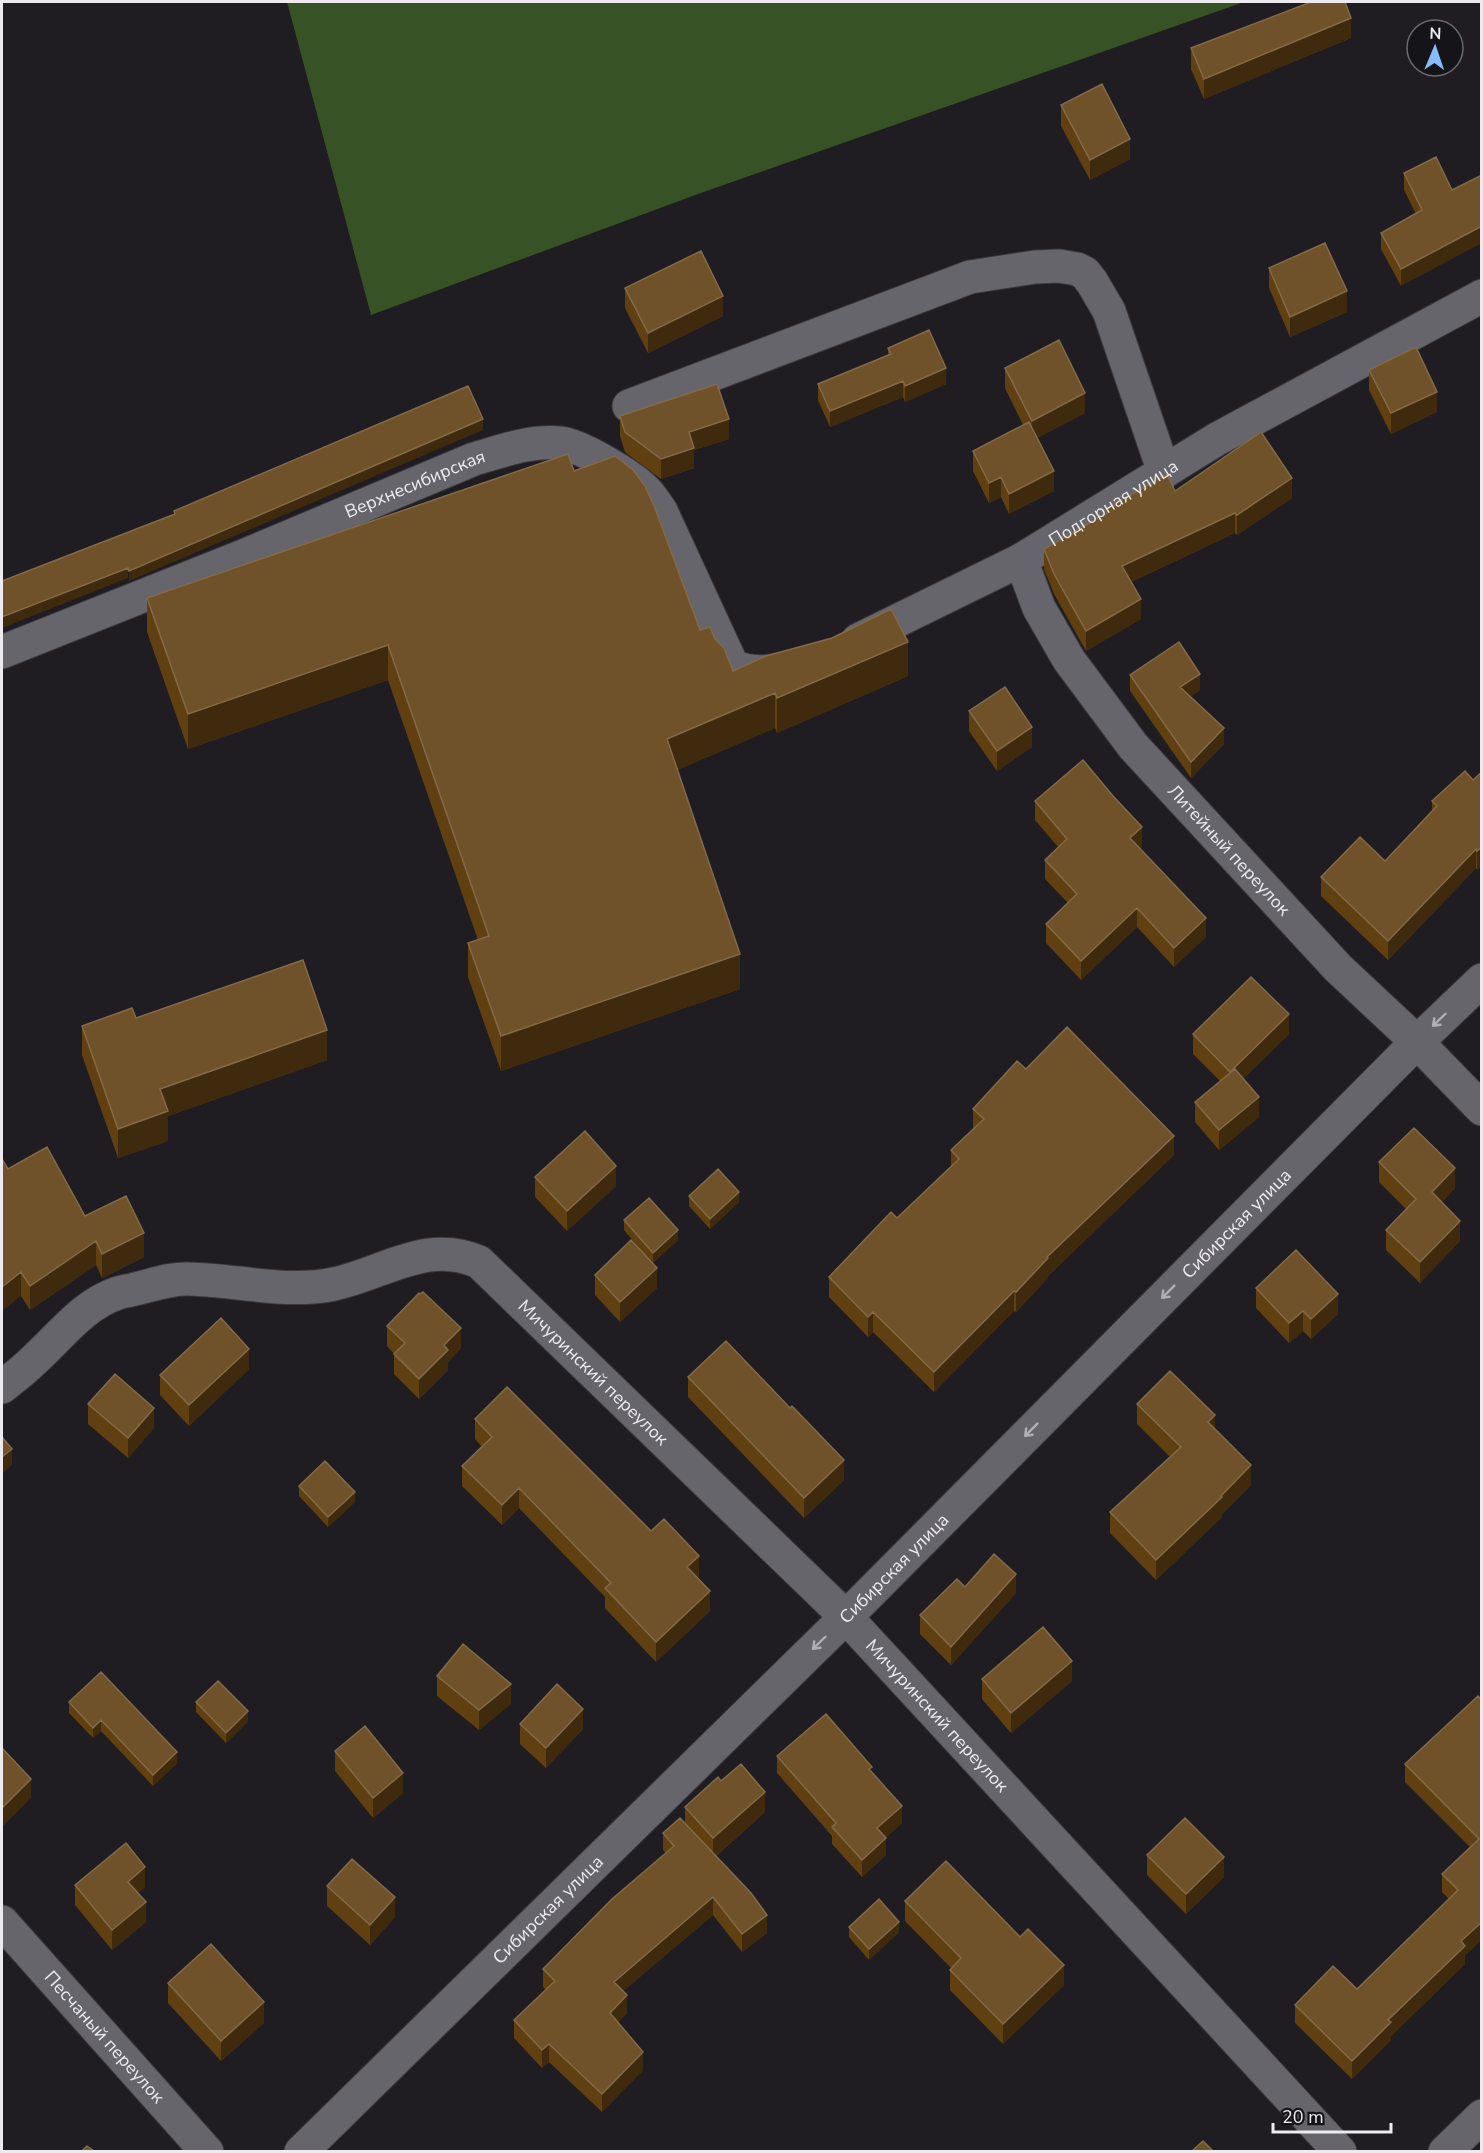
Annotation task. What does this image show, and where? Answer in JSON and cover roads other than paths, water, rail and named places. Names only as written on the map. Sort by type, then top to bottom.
[{"type":"street","points":[[629,406],[970,277],[1035,267],[1059,266],[1085,273],[1109,310],[1164,472]]},
{"type":"street","name":"Подгорная улица","points":[[732,665],[740,670],[769,672],[820,657],[1021,560],[1217,440],[1482,297]]},
{"type":"street","name":"Верхнесибирская","points":[[2,652],[243,556],[474,459],[512,447],[561,443],[584,451],[631,478],[645,490],[666,520],[732,665]]},
{"type":"street","name":"Литейный переулок","points":[[1021,560],[1040,608],[1069,660],[1133,746],[1338,968],[1417,1042],[1482,1109]]},
{"type":"street","name":"Сибирская улица","points":[[301,2151],[846,1617],[1417,1042],[1482,980]]},
{"type":"street","name":"Мичуринский переулок","points":[[2,1387],[33,1362],[70,1324],[91,1307],[117,1293],[186,1278],[277,1287],[334,1284],[427,1254],[464,1255],[479,1262],[846,1617],[1340,2151]]},
{"type":"street","name":"Песчаный переулок","points":[[2,1922],[207,2151]]},
{"type":"street","points":[[1445,2151],[1482,2116]]}]
